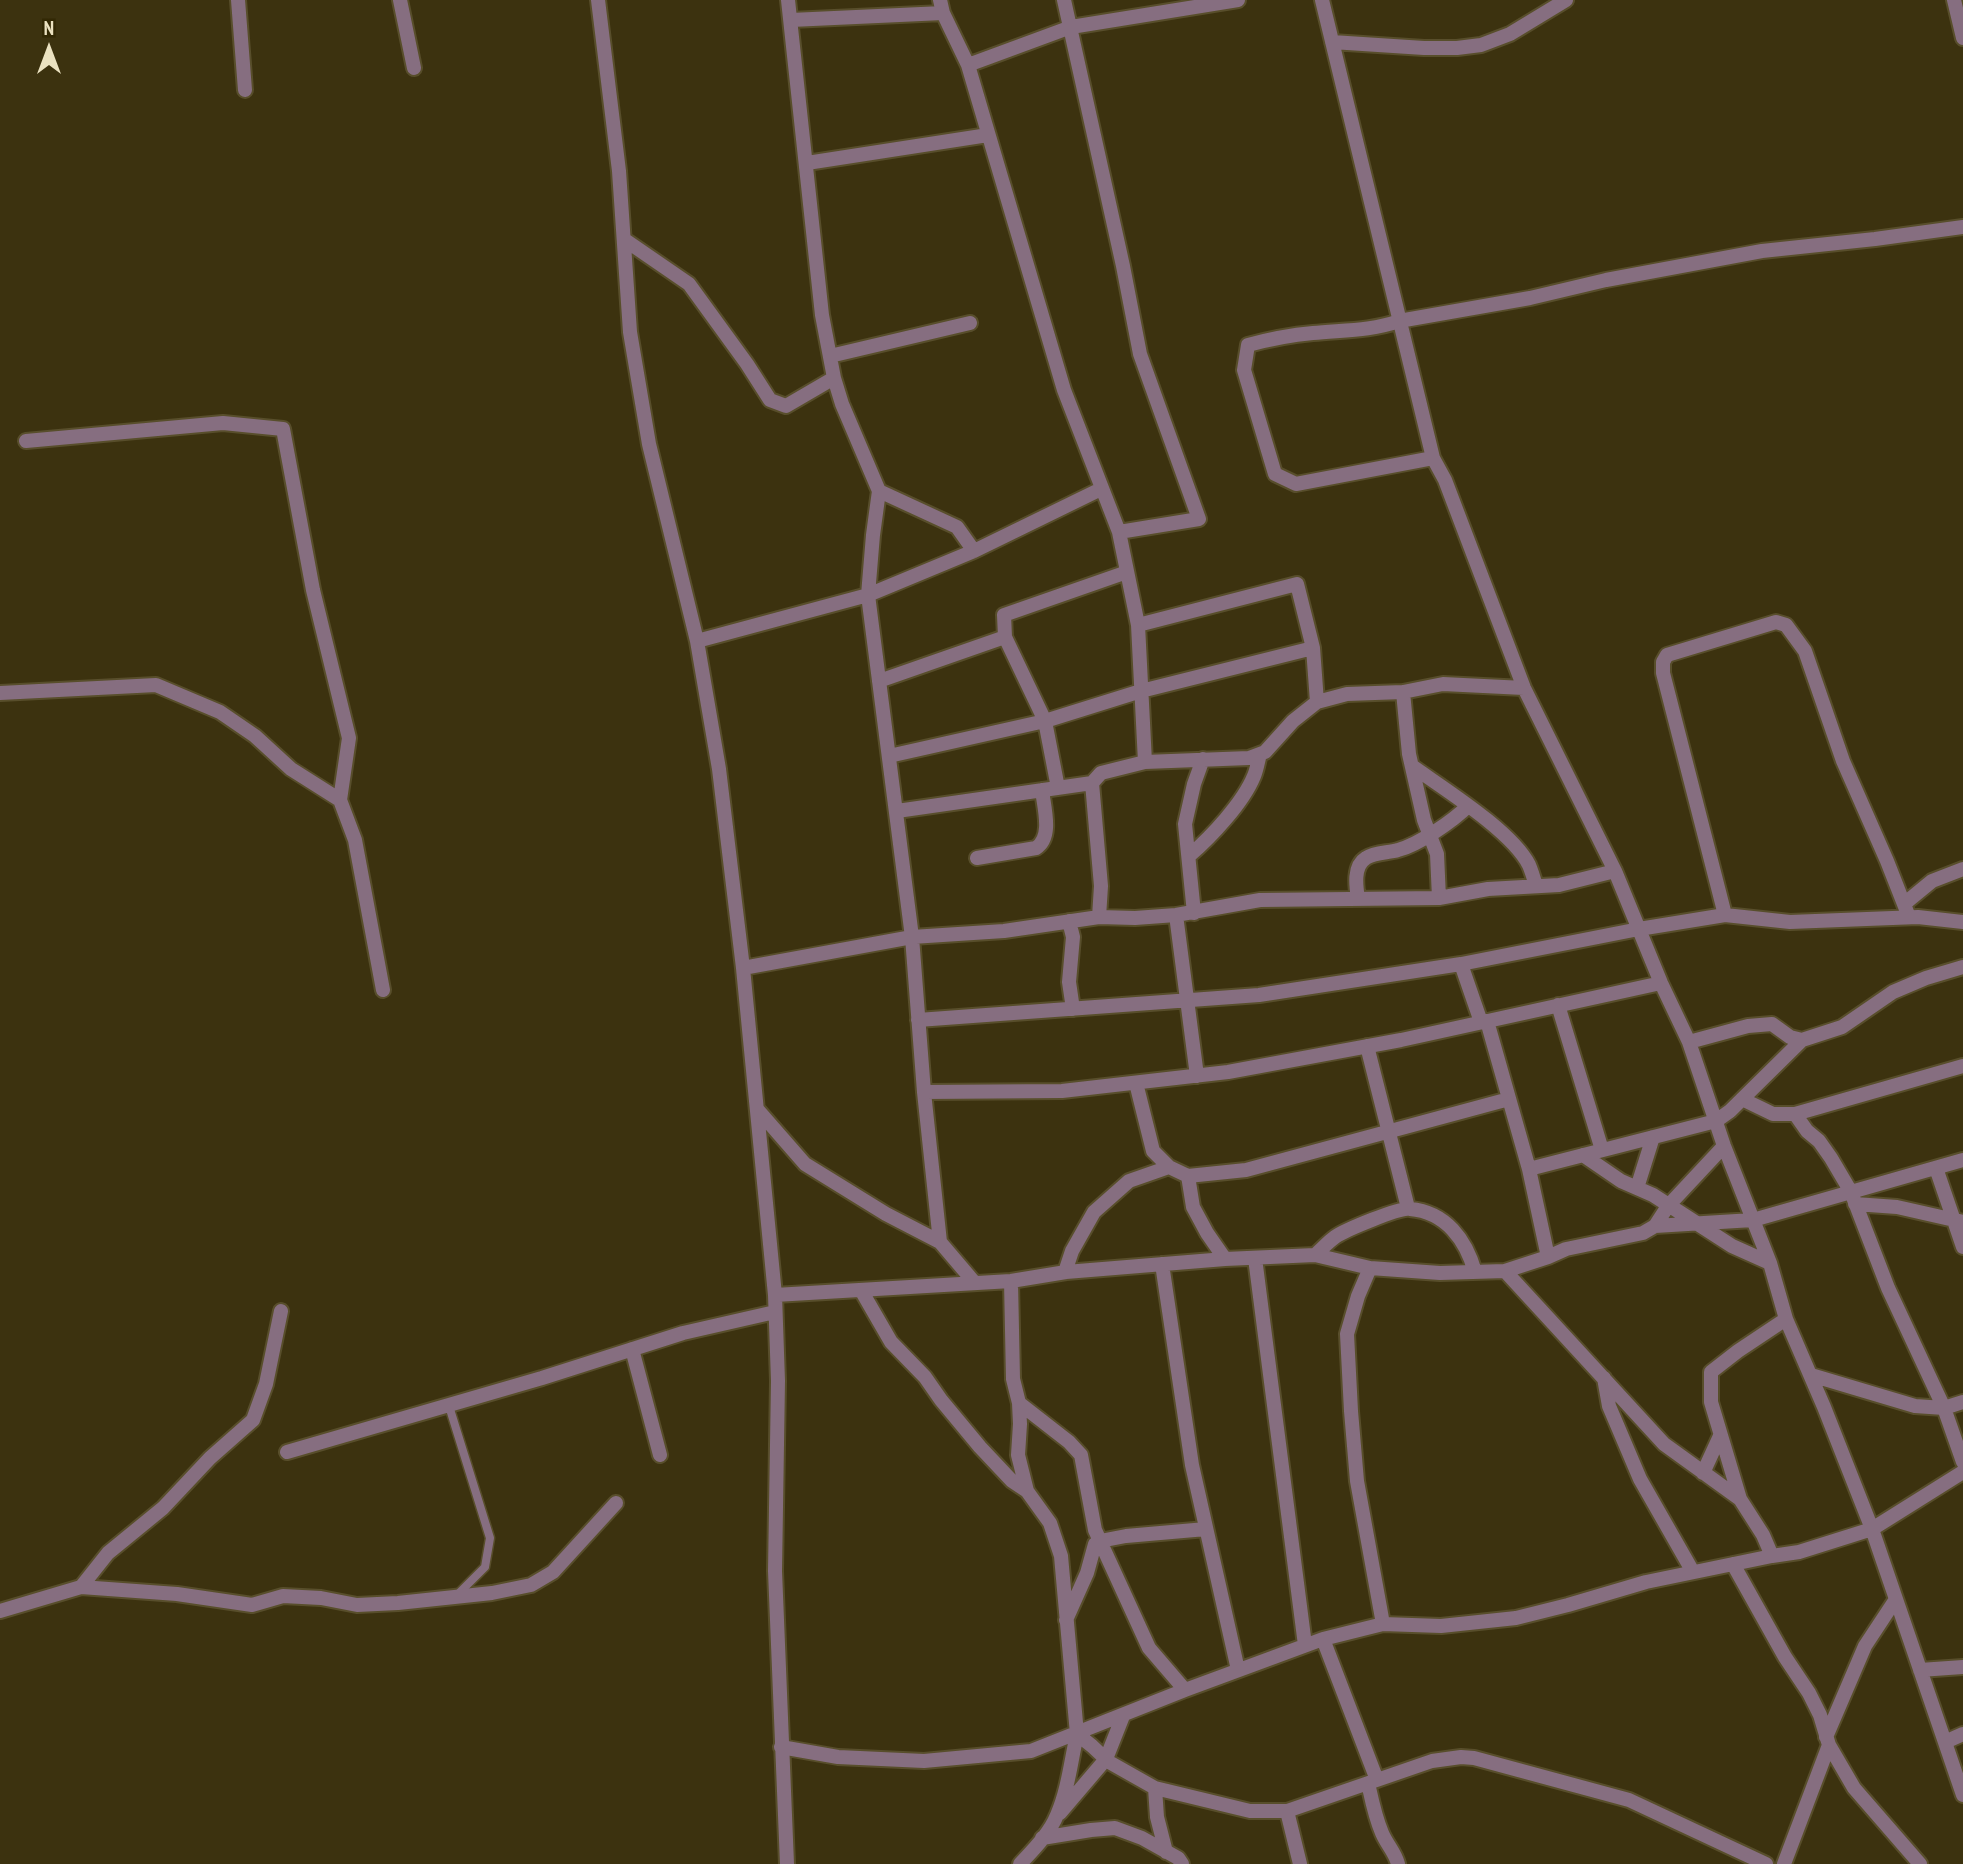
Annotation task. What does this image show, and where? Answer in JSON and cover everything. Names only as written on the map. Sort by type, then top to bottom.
[{"type":"street","points":[[238,0],[245,90]]},
{"type":"street","points":[[400,0],[414,68]]},
{"type":"street","points":[[598,0],[619,171],[631,332],[649,444],[697,641],[719,769],[743,968],[775,1296],[778,1381],[775,1571],[786,1864]]},
{"type":"street","points":[[788,0],[822,315],[834,378],[842,404],[879,491],[868,595],[912,937],[924,1091],[940,1242]]},
{"type":"street","points":[[1064,0],[1124,266],[1140,354],[1199,519],[1119,532]]},
{"type":"street","points":[[968,65],[1071,27],[1161,6],[1238,0]]},
{"type":"street","points":[[1322,0],[1433,458],[1445,480],[1524,688],[1615,872],[1661,983],[1689,1042],[1724,1146],[1770,1263],[1786,1319],[1872,1530],[1963,1795]]},
{"type":"street","points":[[1332,43],[1424,48],[1481,46],[1510,34],[1566,0]]},
{"type":"street","points":[[1954,0],[1963,38]]},
{"type":"street","points":[[790,20],[942,7],[968,65],[1064,390],[1119,532],[1138,625],[1145,762]]},
{"type":"street","points":[[807,163],[988,135]]},
{"type":"street","points":[[1433,458],[1296,484],[1275,474],[1244,370],[1248,345],[1281,337],[1386,325],[1762,251],[1963,227]]},
{"type":"street","points":[[625,240],[689,284],[770,400],[786,406],[834,378]]},
{"type":"street","points":[[830,356],[970,323]]},
{"type":"street","points":[[26,441],[223,423],[283,429],[313,590],[349,738],[340,800],[355,840],[383,990]]},
{"type":"street","points":[[697,641],[868,595],[974,551],[1101,489]]},
{"type":"street","points":[[879,491],[957,527],[974,551]]},
{"type":"street","points":[[1058,788],[1045,721],[1005,637],[1004,615],[1127,572]]},
{"type":"street","points":[[1138,625],[1297,584],[1312,648],[1317,702]]},
{"type":"street","points":[[1725,915],[1663,673],[1663,662],[1667,655],[1776,622],[1786,625],[1804,651],[1843,761],[1906,911]]},
{"type":"street","points":[[879,681],[1005,637]]},
{"type":"street","points":[[889,756],[1045,721],[1141,691],[1312,648]]},
{"type":"street","points":[[897,811],[1092,783],[1101,773],[1145,762],[1249,758],[1265,752],[1293,721],[1317,702],[1347,694],[1403,692],[1443,684],[1524,688]]},
{"type":"street","points":[[0,693],[156,685],[220,712],[255,736],[291,769],[340,800]]},
{"type":"street","points":[[1403,692],[1409,754],[1424,820],[1437,854],[1439,898]]},
{"type":"street","points":[[1189,856],[1211,837],[1236,804],[1254,777],[1260,754]]},
{"type":"street","points":[[1194,913],[1185,824],[1203,759]]},
{"type":"street","points":[[1412,766],[1468,806],[1515,845],[1528,864],[1536,886]]},
{"type":"street","points":[[1092,783],[1101,886],[1099,917]]},
{"type":"street","points":[[977,858],[1036,848],[1042,844],[1046,836],[1042,790]]},
{"type":"street","points":[[1358,899],[1356,881],[1359,867],[1366,858],[1401,850],[1455,819],[1468,806]]},
{"type":"street","points":[[1906,911],[1932,881],[1963,869]]},
{"type":"street","points":[[743,968],[912,937],[1004,931],[1099,917],[1177,915],[1260,900],[1439,898],[1488,889],[1559,885],[1615,872]]},
{"type":"street","points":[[918,1020],[1259,995],[1461,964],[1725,915],[1790,922],[1906,911],[1963,922]]},
{"type":"street","points":[[1177,915],[1197,1076]]},
{"type":"street","points":[[1069,921],[1073,937],[1069,982],[1073,1009]]},
{"type":"street","points":[[1461,964],[1484,1021],[1509,1099],[1529,1168],[1548,1257]]},
{"type":"street","points":[[1529,1168],[1716,1121],[1730,1111],[1802,1040],[1842,1027],[1893,992],[1963,967]]},
{"type":"street","points":[[924,1091],[1062,1091],[1228,1072],[1367,1046],[1661,983]]},
{"type":"street","points":[[1558,1005],[1602,1150]]},
{"type":"street","points":[[1689,1042],[1748,1026],[1772,1024],[1790,1037],[1802,1040]]},
{"type":"street","points":[[1367,1046],[1408,1208]]},
{"type":"street","points":[[1742,1099],[1773,1114],[1795,1114],[1963,1066]]},
{"type":"street","points":[[1136,1083],[1153,1151],[1169,1167],[1188,1177],[1247,1170],[1509,1099]]},
{"type":"street","points":[[757,1109],[805,1164],[886,1214],[940,1242],[974,1282]]},
{"type":"street","points":[[1795,1114],[1831,1158],[1853,1198],[1888,1288],[1944,1408],[1963,1462]]},
{"type":"street","points":[[1637,1188],[1653,1137]]},
{"type":"street","points":[[1656,1226],[1668,1206],[1724,1146]]},
{"type":"street","points":[[1583,1155],[1621,1181],[1653,1195],[1732,1246],[1770,1263]]},
{"type":"street","points":[[775,1296],[1010,1281],[1065,1272],[1225,1259],[1315,1255],[1370,1268],[1440,1273],[1506,1271],[1566,1249],[1643,1233],[1656,1226],[1753,1220],[1853,1198],[1963,1160]]},
{"type":"street","points":[[1065,1272],[1072,1251],[1094,1212],[1129,1181],[1169,1167]]},
{"type":"street","points":[[1936,1168],[1958,1221],[1963,1247]]},
{"type":"street","points":[[1188,1177],[1193,1207],[1225,1259]]},
{"type":"street","points":[[1853,1198],[1958,1221]]},
{"type":"street","points":[[1315,1255],[1336,1236],[1408,1208],[1430,1213],[1458,1233],[1471,1256],[1475,1272]]},
{"type":"street","points":[[1255,1258],[1305,1645]]},
{"type":"street","points":[[1162,1264],[1192,1465],[1238,1670]]},
{"type":"street","points":[[1370,1268],[1358,1296],[1347,1334],[1357,1480],[1383,1624]]},
{"type":"street","points":[[1506,1271],[1664,1444],[1740,1499]]},
{"type":"street","points":[[1010,1281],[1013,1379],[1019,1403],[1020,1424],[1018,1455],[1027,1491]]},
{"type":"street","points":[[861,1290],[891,1342],[925,1377],[980,1447],[1012,1481],[1027,1491],[1050,1522],[1061,1556],[1077,1734],[1057,1817]]},
{"type":"street","points":[[80,1587],[108,1553],[163,1508],[210,1458],[253,1420],[266,1384],[281,1311]]},
{"type":"street","points":[[288,1452],[449,1406],[682,1333],[775,1312]]},
{"type":"street","points":[[1772,1556],[1763,1535],[1740,1499],[1711,1402],[1712,1372],[1786,1319]]},
{"type":"street","points":[[632,1349],[660,1455]]},
{"type":"street","points":[[1811,1375],[1916,1406],[1944,1408],[1963,1402]]},
{"type":"street","points":[[1604,1377],[1609,1406],[1640,1479],[1693,1572]]},
{"type":"street","points":[[1019,1403],[1069,1442],[1081,1455],[1095,1530],[1149,1648],[1185,1690]]},
{"type":"street","points":[[1703,1473],[1720,1436]]},
{"type":"street","points":[[781,1747],[838,1757],[924,1761],[1031,1751],[1323,1639],[1383,1624],[1441,1626],[1516,1618],[1646,1582],[1799,1552],[1872,1530],[1963,1472]]},
{"type":"street","points":[[0,1611],[80,1587],[177,1594],[252,1605],[283,1596],[321,1598],[358,1605],[492,1593],[531,1585],[553,1572],[616,1503]]},
{"type":"street","points":[[1066,1621],[1087,1573],[1095,1544],[1126,1536],[1206,1530]]},
{"type":"street","points":[[1733,1564],[1785,1657],[1809,1693],[1820,1715],[1828,1741],[1854,1788],[1920,1864]]},
{"type":"street","points":[[1784,1864],[1865,1646],[1896,1599]]},
{"type":"street","points":[[1323,1639],[1373,1782],[1374,1811],[1384,1837],[1396,1854],[1398,1864]]},
{"type":"street","points":[[1920,1670],[1963,1667]]},
{"type":"street","points":[[1020,1864],[1105,1759],[1123,1716]]},
{"type":"street","points":[[1077,1734],[1105,1759],[1155,1788],[1250,1811],[1287,1811],[1432,1762],[1461,1756],[1474,1758],[1629,1800],[1766,1864]]},
{"type":"street","points":[[1945,1742],[1963,1734]]},
{"type":"street","points":[[1155,1788],[1157,1817],[1166,1852]]},
{"type":"street","points":[[1287,1811],[1300,1864]]},
{"type":"street","points":[[1042,1839],[1115,1828],[1142,1838],[1178,1858],[1182,1864]]},
{"type":"lane","points":[[449,1406],[490,1538],[485,1567],[456,1597]]}]
